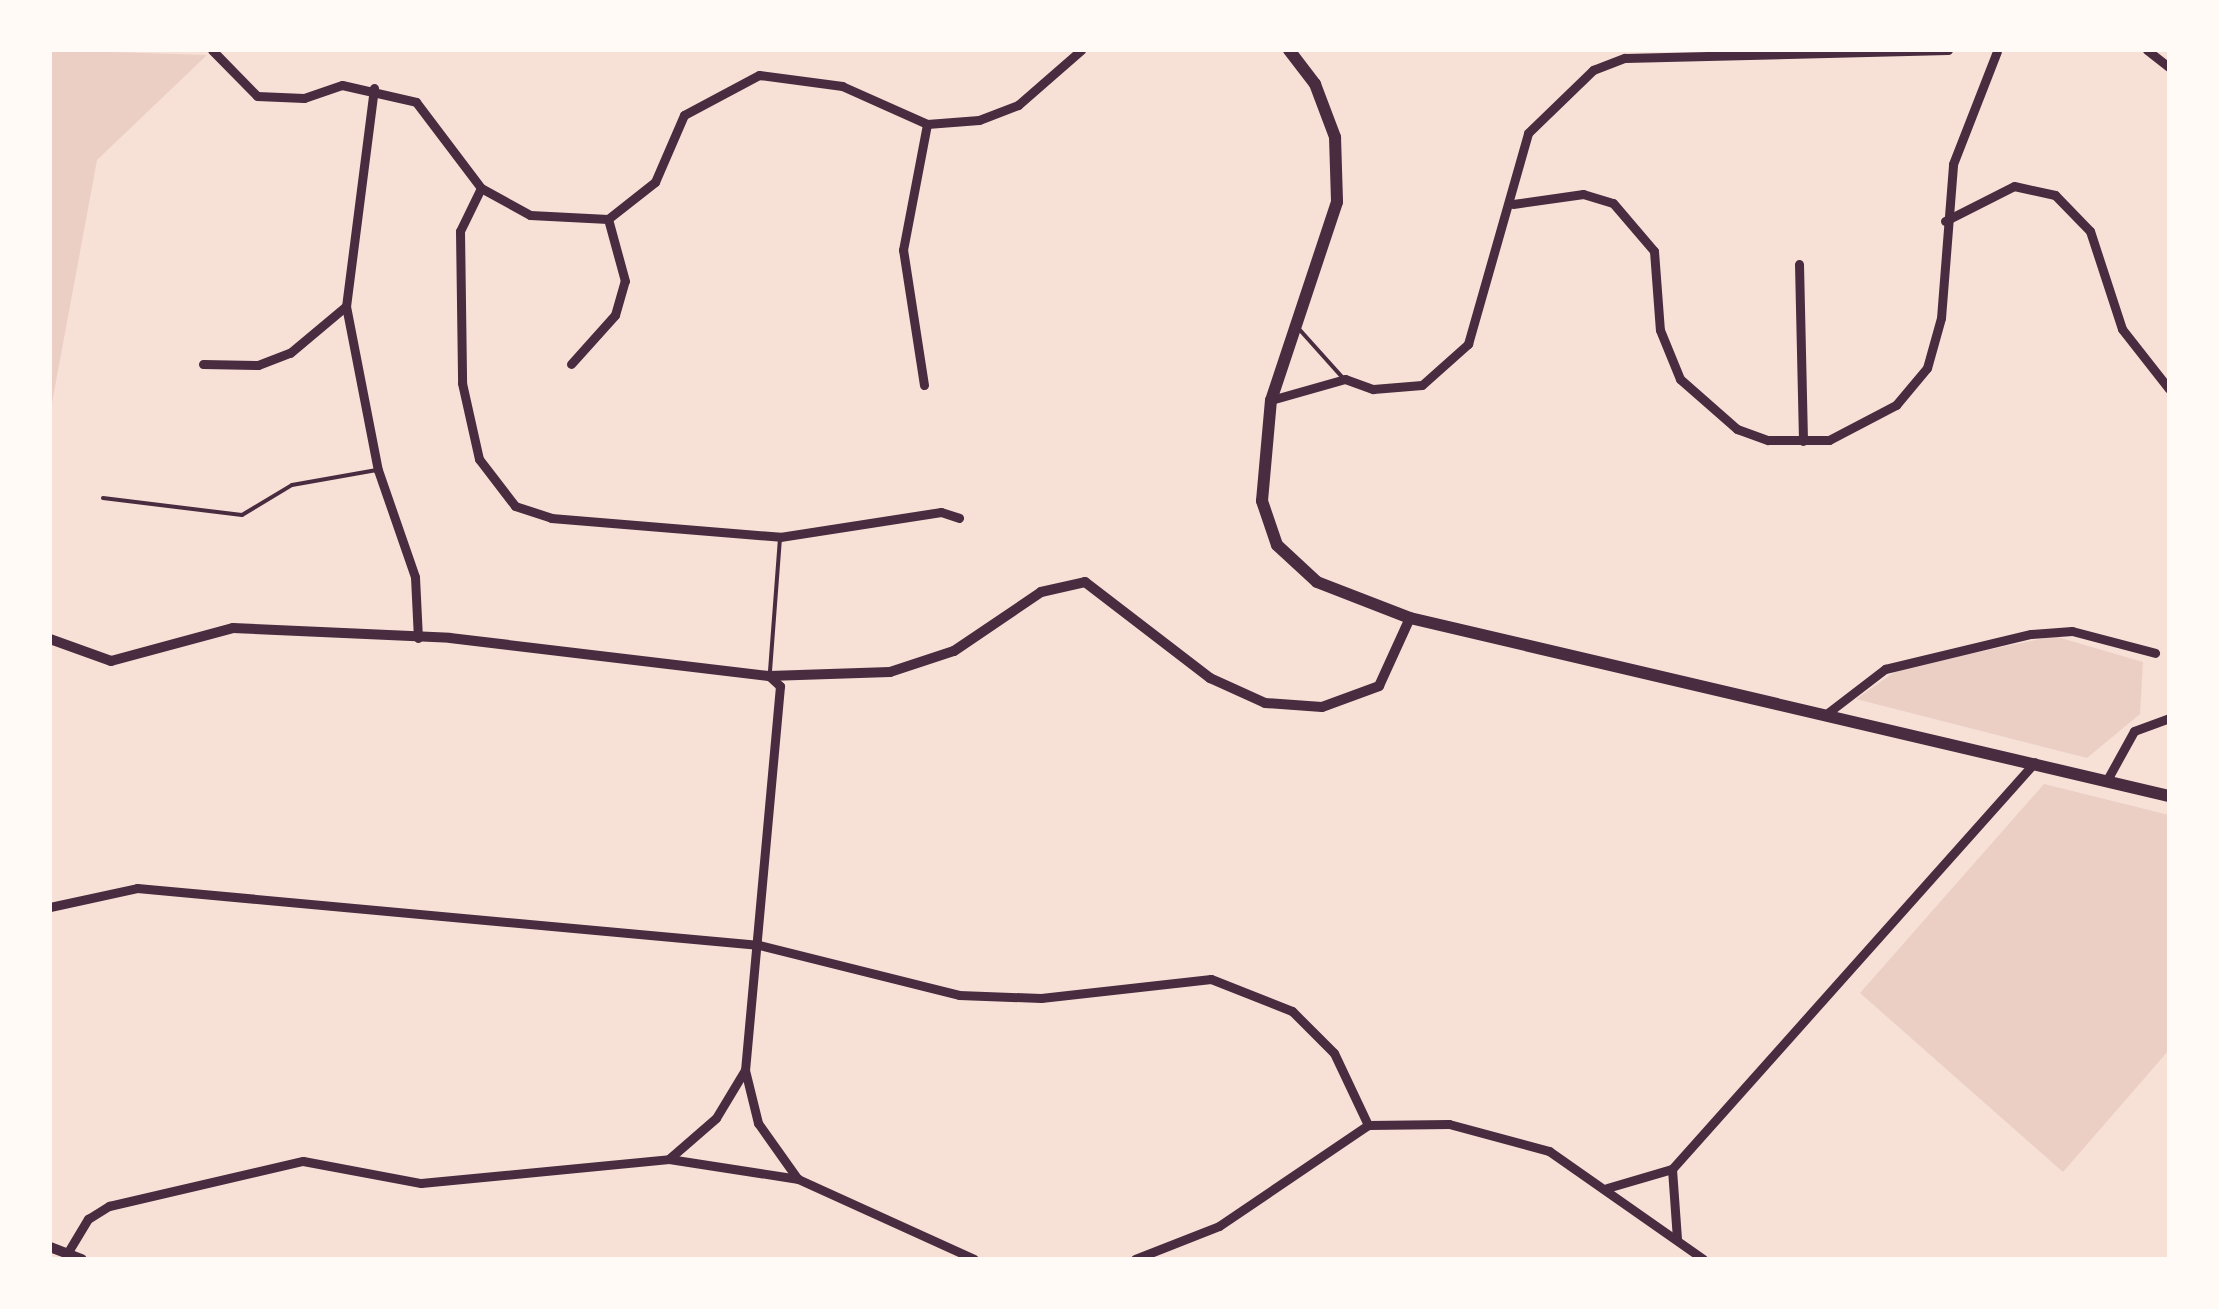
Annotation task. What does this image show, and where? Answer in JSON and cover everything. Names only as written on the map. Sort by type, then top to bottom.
[{"type":"main road","points":[[1289,50],[1316,84],[1335,137],[1337,186],[1270,400],[1262,501],[1277,545],[1341,596],[1410,618],[2169,796]]},
{"type":"street","points":[[212,50],[257,96],[374,88],[420,106],[481,188],[530,215],[608,220],[655,182],[684,115],[760,75],[842,86],[927,124],[1018,105],[1081,50]]},
{"type":"street","points":[[1270,400],[1344,379],[1372,389],[1422,385],[1468,344],[1514,204],[1516,166],[1545,109],[1625,58],[1948,50]]},
{"type":"street","points":[[1514,204],[1584,194],[1632,218],[1654,251],[1660,330],[1680,379],[1737,429],[1803,441],[1866,427],[1927,368],[1940,318],[1944,220],[1953,164],[1996,50]]},
{"type":"street","points":[[2147,50],[2169,67]]},
{"type":"street","points":[[374,88],[346,306],[378,470],[415,577],[418,638]]},
{"type":"street","points":[[924,385],[903,250],[927,124]]},
{"type":"street","points":[[1944,220],[2014,186],[2055,195],[2090,231],[2122,329],[2169,389]]},
{"type":"street","points":[[481,188],[460,231],[455,306],[462,382],[491,484],[515,506],[552,518],[780,536],[941,512],[959,518]]},
{"type":"street","points":[[571,364],[616,315],[624,281],[608,220]]},
{"type":"street","points":[[1799,264],[1803,441]]},
{"type":"street","points":[[203,364],[258,365],[290,353],[346,306]]},
{"type":"street","points":[[50,639],[111,661],[233,628],[418,638],[769,676],[890,672],[954,651],[1041,592],[1084,582],[1210,678],[1265,703],[1322,706],[1355,702],[1379,686],[1410,618]]},
{"type":"street","points":[[1825,715],[1884,669],[2030,634],[2072,631],[2155,653]]},
{"type":"street","points":[[769,676],[780,686],[745,1070],[758,1123],[798,1179]]},
{"type":"street","points":[[2108,780],[2134,731],[2169,718]]},
{"type":"street","points":[[1607,1188],[1672,1168],[2034,762]]},
{"type":"street","points":[[50,907],[137,888],[759,945],[958,995],[1041,998],[1177,978],[1251,990],[1292,1010],[1334,1053],[1368,1126]]},
{"type":"street","points":[[670,1159],[716,1118],[745,1070]]},
{"type":"street","points":[[1135,1259],[1219,1226],[1368,1126],[1500,1131],[1607,1188],[1704,1259]]},
{"type":"street","points":[[68,1252],[88,1220],[109,1206],[303,1160],[421,1183],[670,1159],[798,1179],[974,1259]]},
{"type":"street","points":[[1672,1168],[1677,1239]]},
{"type":"street","points":[[50,1247],[82,1259]]},
{"type":"lane","points":[[1296,326],[1344,379]]},
{"type":"lane","points":[[104,498],[242,514],[292,486],[378,470]]},
{"type":"lane","points":[[769,676],[780,536]]},
{"type":"shaded area","points":[[50,50],[207,55],[97,160],[50,414]]},
{"type":"shaded area","points":[[2054,636],[2143,662],[2140,714],[2087,758],[1856,699],[1899,669]]},
{"type":"shaded area","points":[[2044,784],[2169,815],[2169,1050],[2063,1172],[1860,993]]}]
